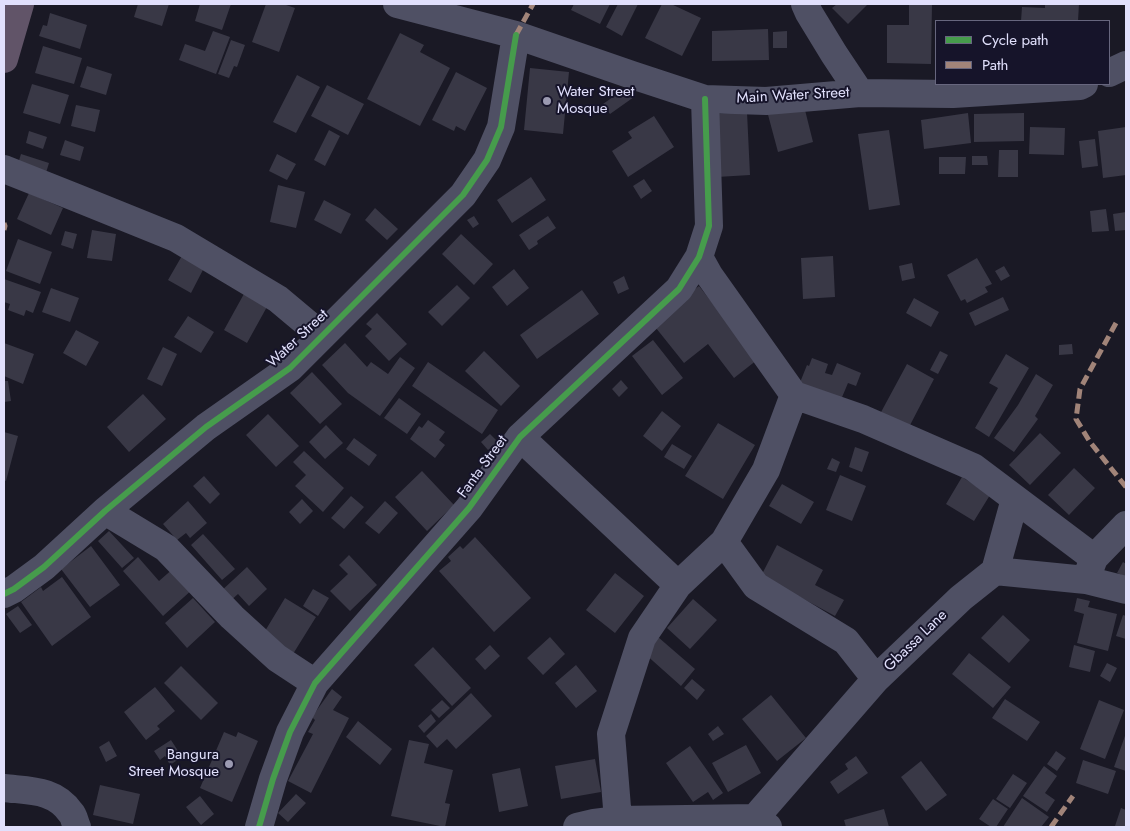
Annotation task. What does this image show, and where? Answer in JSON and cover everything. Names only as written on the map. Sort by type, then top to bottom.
[{"type":"highway","points":[[4,59],[20,4]]},
{"type":"street","name":"Main Water Street","points":[[396,4],[516,35],[705,99],[766,101],[860,93],[953,94],[1082,85]]},
{"type":"street","points":[[805,4],[808,13],[860,93]]},
{"type":"street","name":"Water Street","points":[[4,594],[44,568],[105,510],[206,427],[290,368],[463,195],[487,160],[501,126],[516,35]]},
{"type":"street","points":[[1110,73],[1126,65]]},
{"type":"street","name":"Fanta Street","points":[[258,827],[290,732],[315,683],[469,508],[520,437],[679,289],[700,257],[709,226],[705,99]]},
{"type":"street","points":[[4,169],[176,238],[278,299],[322,335]]},
{"type":"street","points":[[700,257],[709,275],[794,395],[863,419],[973,467],[1015,499],[1090,569],[1126,590]]},
{"type":"street","points":[[618,820],[611,734],[642,638],[678,584],[724,542],[766,470],[794,395]]},
{"type":"street","points":[[520,437],[678,584]]},
{"type":"street","points":[[1015,499],[995,571],[1090,569],[1126,525]]},
{"type":"street","points":[[105,510],[166,548],[232,617],[277,658],[315,683]]},
{"type":"street","points":[[724,542],[756,586],[846,641],[876,680]]},
{"type":"street","name":"Gbassa Lane","points":[[761,822],[876,680],[961,598],[995,571]]},
{"type":"street","points":[[4,788],[45,792],[61,802],[72,814],[77,827]]},
{"type":"street","points":[[577,827],[618,820],[761,822]]},
{"type":"building","points":[[138,4],[169,4],[162,26],[134,17]]},
{"type":"building","points":[[200,4],[231,4],[222,30],[195,21]]},
{"type":"building","points":[[266,4],[283,4],[295,8],[279,52],[252,42]]},
{"type":"building","points":[[574,4],[610,4],[600,24],[571,10]]},
{"type":"building","points":[[618,4],[638,4],[622,36],[606,27]]},
{"type":"building","points":[[662,4],[671,4],[701,18],[682,56],[645,38]]},
{"type":"building","points":[[837,4],[868,4],[848,24],[832,8]]},
{"type":"building","points":[[909,4],[932,4],[931,64],[887,63],[887,25],[909,25]]},
{"type":"building","points":[[1045,4],[1079,4],[1078,20],[1021,20],[1022,7],[1045,8]]},
{"type":"building","points":[[50,13],[87,25],[80,49],[39,36],[43,25],[47,26]]},
{"type":"building","points":[[768,29],[769,60],[712,61],[712,31]]},
{"type":"building","points":[[213,31],[230,37],[216,74],[179,60],[185,44],[205,51]]},
{"type":"building","points":[[787,31],[787,48],[773,48],[773,32]]},
{"type":"building","points":[[400,33],[424,45],[420,52],[450,68],[420,126],[367,99]]},
{"type":"building","points":[[231,40],[245,45],[237,67],[234,66],[229,78],[218,74]]},
{"type":"building","points":[[43,46],[82,58],[74,84],[35,73]]},
{"type":"building","points":[[87,66],[112,74],[106,95],[80,87]]},
{"type":"building","name":"Water Street Mosque","points":[[530,68],[569,72],[563,134],[524,130]]},
{"type":"building","points":[[456,72],[487,88],[465,131],[456,126],[454,131],[432,120]]},
{"type":"building","points":[[297,75],[320,87],[296,133],[273,122]]},
{"type":"building","points":[[32,84],[69,95],[60,124],[23,113]]},
{"type":"building","points":[[327,85],[364,104],[348,135],[311,116]]},
{"type":"building","points":[[627,87],[634,97],[610,114],[603,104]]},
{"type":"building","points":[[803,102],[813,142],[778,152],[767,111]]},
{"type":"building","points":[[76,105],[100,110],[95,132],[71,126]]},
{"type":"building","points":[[747,112],[750,175],[717,177],[714,114]]},
{"type":"building","points":[[968,113],[971,143],[924,149],[921,120]]},
{"type":"building","points":[[1024,113],[1024,141],[974,142],[974,114]]},
{"type":"building","points":[[654,116],[674,147],[628,177],[612,151],[632,138],[628,132]]},
{"type":"building","points":[[1030,127],[1065,128],[1064,155],[1029,154]]},
{"type":"building","points":[[1126,127],[1126,175],[1103,178],[1098,131]]},
{"type":"building","points":[[329,130],[340,136],[325,166],[314,160]]},
{"type":"building","points":[[889,130],[900,205],[869,210],[858,134]]},
{"type":"building","points":[[29,131],[47,137],[43,149],[26,143]]},
{"type":"building","points":[[1095,139],[1098,166],[1082,168],[1079,141]]},
{"type":"building","points":[[65,140],[84,147],[80,161],[60,155]]},
{"type":"building","points":[[999,150],[1018,150],[1018,177],[998,177]]},
{"type":"building","points":[[21,154],[49,163],[45,176],[17,167]]},
{"type":"building","points":[[277,154],[296,164],[287,180],[269,171]]},
{"type":"building","points":[[972,156],[987,156],[988,165],[972,165]]},
{"type":"building","points":[[939,157],[966,157],[965,174],[939,174]]},
{"type":"building","points":[[531,177],[546,200],[512,223],[497,200]]},
{"type":"building","points":[[644,179],[652,191],[641,199],[633,186]]},
{"type":"building","points":[[278,185],[305,192],[296,228],[270,222]]},
{"type":"building","points":[[29,193],[63,208],[51,235],[17,219]]},
{"type":"building","points":[[324,200],[351,214],[341,234],[314,220]]},
{"type":"building","points":[[375,208],[398,229],[387,240],[365,220]]},
{"type":"building","points":[[1106,209],[1109,231],[1092,232],[1090,211]]},
{"type":"building","points":[[1126,212],[1126,230],[1115,231],[1113,214]]},
{"type":"building","points":[[474,216],[479,224],[473,228],[467,220]]},
{"type":"building","points":[[548,216],[556,228],[537,241],[538,244],[529,250],[519,235]]},
{"type":"building","points":[[92,230],[116,234],[112,261],[87,258]]},
{"type":"building","points":[[65,231],[77,234],[73,249],[61,245]]},
{"type":"building","points":[[461,234],[493,264],[474,285],[442,254]]},
{"type":"building","points":[[18,239],[52,252],[40,284],[6,271]]},
{"type":"building","points":[[183,254],[205,266],[191,293],[168,280]]},
{"type":"building","points":[[833,256],[835,297],[803,299],[801,258]]},
{"type":"building","points":[[977,258],[992,284],[985,287],[988,292],[967,303],[965,299],[961,301],[947,275]]},
{"type":"building","points":[[912,263],[915,278],[902,281],[899,266]]},
{"type":"building","points":[[1004,266],[1010,276],[1001,281],[995,271]]},
{"type":"building","points":[[514,269],[529,288],[507,306],[492,287]]},
{"type":"building","points":[[624,276],[629,289],[618,294],[613,282]]},
{"type":"building","points":[[4,279],[41,292],[33,313],[26,310],[24,316],[8,310],[10,304],[4,302]]},
{"type":"building","points":[[457,285],[470,298],[442,326],[428,312]]},
{"type":"building","points":[[699,286],[757,360],[734,378],[708,344],[684,363],[652,323]]},
{"type":"building","points":[[51,288],[79,298],[70,322],[42,312]]},
{"type":"building","points":[[582,290],[599,314],[537,359],[520,335]]},
{"type":"building","points":[[245,292],[268,305],[247,343],[224,330]]},
{"type":"building","points":[[1003,297],[1009,310],[975,326],[969,313]]},
{"type":"building","points":[[914,298],[939,312],[931,327],[906,313]]},
{"type":"building","points":[[377,313],[407,344],[389,361],[365,336],[372,329],[366,324]]},
{"type":"building","points":[[188,316],[214,332],[201,353],[174,337]]},
{"type":"building","points":[[76,330],[99,342],[86,366],[63,353]]},
{"type":"building","points":[[653,340],[683,378],[662,395],[632,356]]},
{"type":"building","points":[[4,343],[34,354],[23,384],[4,376]]},
{"type":"building","points":[[345,343],[367,367],[371,362],[388,374],[400,357],[415,368],[380,416],[348,393],[322,365]]},
{"type":"building","points":[[1072,344],[1073,354],[1059,355],[1059,345]]},
{"type":"building","points":[[163,347],[177,354],[162,386],[147,379]]},
{"type":"building","points":[[484,351],[520,386],[501,406],[465,371]]},
{"type":"building","points":[[940,351],[948,355],[938,374],[930,370]]},
{"type":"building","points":[[1006,354],[1029,368],[989,437],[975,428],[998,388],[989,383]]},
{"type":"building","points":[[812,358],[828,364],[825,373],[832,375],[837,363],[861,373],[856,386],[848,383],[840,402],[799,385]]},
{"type":"building","points":[[428,362],[498,410],[482,434],[412,386]]},
{"type":"building","points":[[907,364],[934,379],[908,429],[880,414]]},
{"type":"building","points":[[312,372],[342,404],[320,424],[290,393]]},
{"type":"building","points":[[1036,374],[1053,385],[1035,416],[1038,419],[1014,452],[994,438],[1018,405]]},
{"type":"building","points":[[621,380],[628,388],[619,397],[612,389]]},
{"type":"building","points":[[4,381],[8,381],[11,401],[4,402]]},
{"type":"building","points":[[143,394],[166,419],[129,452],[107,427]]},
{"type":"building","points":[[399,398],[421,414],[407,434],[384,418]]},
{"type":"building","points":[[662,411],[681,426],[662,451],[643,436]]},
{"type":"building","points":[[268,414],[299,446],[276,467],[246,435]]},
{"type":"building","points":[[428,420],[445,432],[439,440],[445,445],[435,458],[410,439],[419,426],[422,428]]},
{"type":"building","points":[[718,423],[755,445],[723,499],[685,476]]},
{"type":"building","points":[[326,425],[343,443],[325,459],[309,442]]},
{"type":"building","points":[[4,432],[18,436],[6,481],[4,480]]},
{"type":"building","points":[[1040,433],[1061,453],[1030,485],[1009,465]]},
{"type":"building","points":[[490,434],[498,442],[488,450],[481,442]]},
{"type":"building","points":[[354,438],[377,455],[369,466],[346,449]]},
{"type":"building","points":[[672,444],[692,456],[684,469],[664,457]]},
{"type":"building","points":[[855,447],[869,452],[862,472],[849,467]]},
{"type":"building","points":[[304,451],[344,488],[323,512],[295,486],[306,475],[293,462]]},
{"type":"building","points":[[832,458],[840,462],[836,472],[827,469]]},
{"type":"building","points":[[1074,468],[1095,488],[1069,515],[1048,495]]},
{"type":"building","points":[[422,471],[454,505],[427,531],[395,497]]},
{"type":"building","points":[[840,475],[866,486],[852,521],[826,510]]},
{"type":"building","points":[[204,476],[220,494],[210,504],[193,486]]},
{"type":"building","points":[[962,477],[990,495],[974,521],[946,504]]},
{"type":"building","points":[[782,484],[814,502],[801,524],[769,506]]},
{"type":"building","points":[[351,496],[364,507],[344,529],[331,518]]},
{"type":"building","points":[[302,499],[313,511],[300,524],[289,512]]},
{"type":"building","points":[[188,501],[207,523],[190,538],[186,533],[177,540],[163,524]]},
{"type":"building","points":[[385,501],[398,513],[379,534],[365,523]]},
{"type":"building","points":[[109,531],[134,558],[122,568],[98,541]]},
{"type":"building","points":[[203,534],[235,569],[222,580],[191,545]]},
{"type":"building","points":[[475,537],[531,598],[494,632],[439,571],[451,561],[448,557],[460,546],[463,549]]},
{"type":"building","points":[[777,545],[823,570],[815,585],[844,600],[835,616],[761,576]]},
{"type":"building","points":[[91,546],[120,585],[90,607],[61,569]]},
{"type":"building","points":[[349,555],[377,585],[350,611],[330,591],[348,574],[339,565]]},
{"type":"building","points":[[138,557],[159,581],[175,567],[194,588],[163,616],[123,571]]},
{"type":"building","points":[[1123,562],[1126,564],[1126,577],[1117,573]]},
{"type":"building","points":[[247,567],[267,589],[249,606],[238,594],[228,603],[219,593]]},
{"type":"building","points":[[615,573],[644,596],[615,633],[586,610]]},
{"type":"building","points":[[62,577],[91,617],[52,646],[21,602],[41,587],[43,591]]},
{"type":"building","points":[[313,589],[329,598],[318,616],[303,606]]},
{"type":"building","points":[[193,598],[215,622],[187,648],[165,623]]},
{"type":"building","points":[[285,598],[316,617],[293,654],[262,636]]},
{"type":"building","points":[[1077,598],[1090,601],[1088,607],[1117,614],[1108,651],[1077,643],[1084,614],[1074,611]]},
{"type":"building","points":[[693,599],[717,620],[690,649],[667,628]]},
{"type":"building","points":[[18,606],[32,625],[20,633],[6,614]]},
{"type":"building","points":[[1003,615],[1030,640],[1009,663],[981,638]]},
{"type":"building","points":[[1123,615],[1126,616],[1126,639],[1116,636]]},
{"type":"building","points":[[550,637],[565,654],[543,675],[527,658]]},
{"type":"building","points":[[658,637],[695,669],[681,686],[644,653]]},
{"type":"building","points":[[490,645],[500,656],[485,670],[475,659]]},
{"type":"building","points":[[1074,645],[1095,651],[1090,672],[1069,667]]},
{"type":"building","points":[[433,647],[471,688],[452,706],[414,665]]},
{"type":"building","points":[[969,653],[1011,687],[993,708],[952,674]]},
{"type":"building","points":[[1107,663],[1117,668],[1110,682],[1100,676]]},
{"type":"building","points":[[576,665],[597,691],[576,708],[555,683]]},
{"type":"building","points":[[181,666],[218,703],[201,720],[164,683]]},
{"type":"building","points":[[692,679],[705,690],[697,700],[684,688]]},
{"type":"building","points":[[155,687],[175,711],[157,726],[160,729],[146,740],[124,712]]},
{"type":"building","points":[[332,689],[342,697],[333,710],[349,718],[311,793],[288,781],[313,734],[308,732],[315,720],[312,717]]},
{"type":"building","points":[[471,693],[492,716],[456,749],[447,739],[437,748],[426,736]]},
{"type":"building","points":[[771,695],[806,738],[777,761],[742,719]]},
{"type":"building","points":[[1005,699],[1040,722],[1027,741],[992,718]]},
{"type":"building","points":[[442,700],[450,708],[439,718],[431,710]]},
{"type":"building","points":[[1099,700],[1124,710],[1105,759],[1080,749]]},
{"type":"building","points":[[431,714],[436,721],[424,733],[418,726]]},
{"type":"building","points":[[358,721],[392,749],[380,765],[346,737]]},
{"type":"building","points":[[718,726],[724,734],[713,741],[708,734]]},
{"type":"building","name":"Bangura Street Mosque","points":[[224,732],[236,737],[238,732],[258,741],[232,802],[200,788]]},
{"type":"building","points":[[1126,733],[1126,771],[1114,767]]},
{"type":"building","points":[[171,740],[182,757],[170,765],[165,756],[160,760],[154,751]]},
{"type":"building","points":[[409,740],[429,744],[424,763],[453,770],[445,803],[450,804],[445,827],[391,816]]},
{"type":"building","points":[[109,741],[117,756],[106,762],[99,747]]},
{"type":"building","points":[[746,745],[761,773],[728,792],[712,763]]},
{"type":"building","points":[[690,746],[723,793],[713,800],[708,792],[693,802],[666,763]]},
{"type":"building","points":[[1056,751],[1066,758],[1057,771],[1047,764]]},
{"type":"building","points":[[856,756],[868,773],[838,794],[830,782],[848,769],[845,764]]},
{"type":"building","points":[[595,759],[601,792],[561,799],[555,766]]},
{"type":"building","points":[[1083,760],[1116,771],[1108,794],[1076,783]]},
{"type":"building","points":[[921,761],[947,795],[926,811],[901,777]]},
{"type":"building","points":[[1044,766],[1057,776],[1045,793],[1055,800],[1047,812],[1023,796]]},
{"type":"building","points":[[520,768],[528,806],[499,812],[492,774]]},
{"type":"building","points":[[1013,774],[1027,783],[1010,808],[996,799]]},
{"type":"building","points":[[100,785],[140,794],[133,824],[93,815]]},
{"type":"building","points":[[296,794],[306,803],[288,822],[278,813]]},
{"type":"building","points":[[200,796],[214,814],[201,825],[186,807]]},
{"type":"building","points":[[1022,798],[1049,817],[1041,827],[1003,827]]},
{"type":"building","points":[[993,799],[1008,809],[996,827],[991,827],[979,819]]},
{"type":"building","points":[[1121,808],[1126,810],[1126,827],[1115,826]]},
{"type":"building","points":[[884,809],[889,827],[846,827],[844,820]]},
{"type":"marked path","points":[[516,35],[533,4]]},
{"type":"marked path","points":[[4,223],[4,230]]},
{"type":"marked path","points":[[1116,323],[1080,389],[1076,419],[1090,442],[1126,487]]},
{"type":"marked path","points":[[1051,827],[1073,796]]},
{"type":"cycle path","points":[[4,594],[44,567],[105,511],[206,427],[290,368],[463,195],[487,160],[501,127],[516,35]]},
{"type":"cycle path","points":[[259,827],[273,779],[290,732],[315,683],[469,508],[520,437],[679,289],[699,257],[709,226],[705,99]]},
{"type":"place","name":"Water Street Mosque","points":[[547,101]]},
{"type":"place","name":"Bangura Street Mosque","points":[[229,764]]}]
